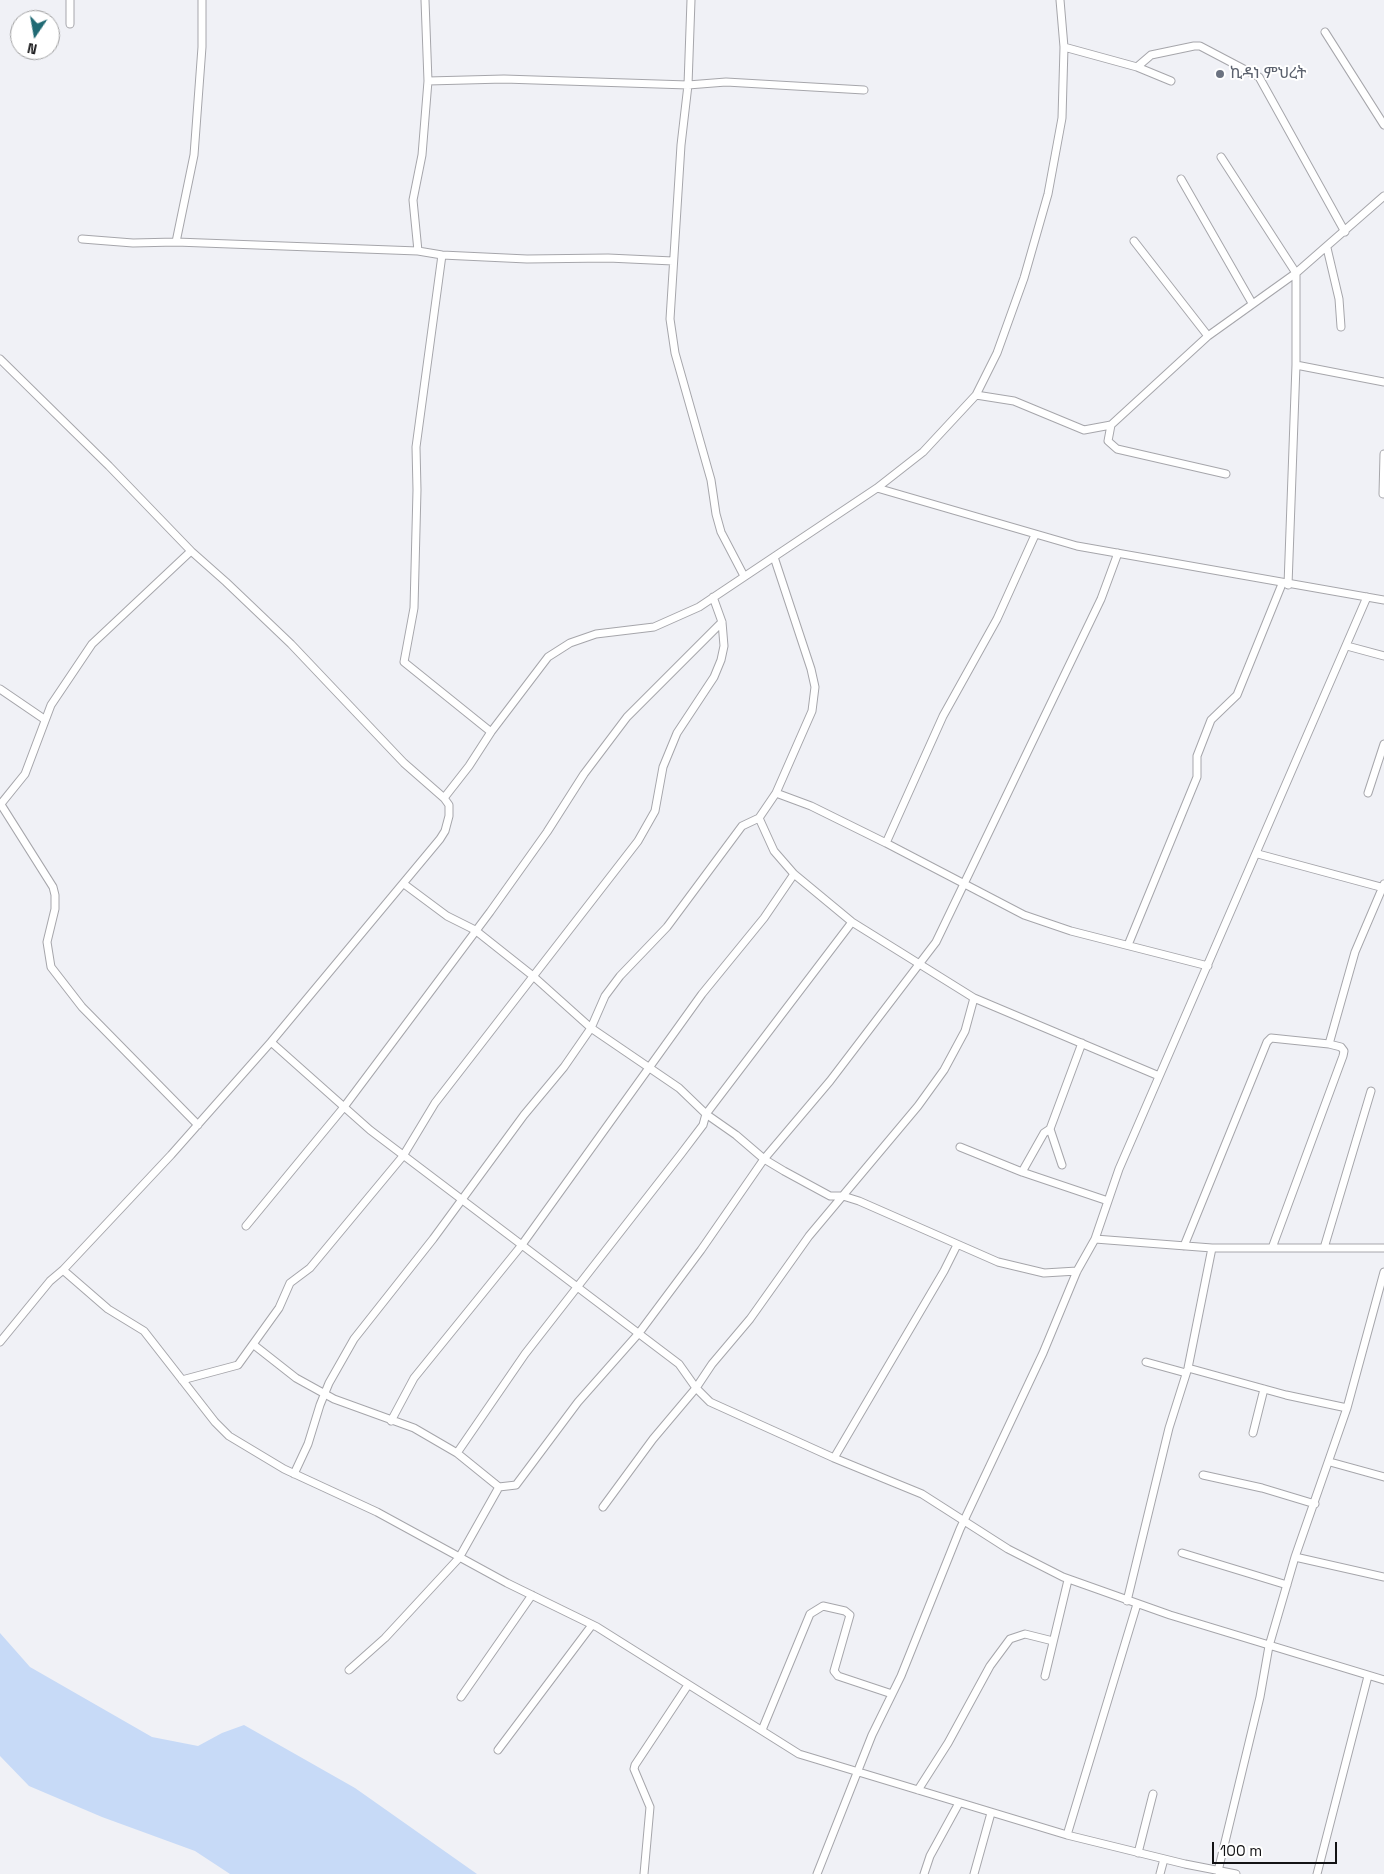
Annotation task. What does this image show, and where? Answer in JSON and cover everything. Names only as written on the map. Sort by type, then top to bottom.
[{"type":"street","points":[[70,0],[70,24]]},
{"type":"street","points":[[176,242],[194,155],[202,47],[202,0]]},
{"type":"street","points":[[418,251],[413,200],[422,155],[428,81],[425,0]]},
{"type":"street","points":[[692,0],[688,85],[681,145],[670,319],[675,353],[711,480],[716,514],[721,532],[744,576]]},
{"type":"street","points":[[444,798],[469,766],[491,732],[540,665],[559,650],[596,634],[654,627],[699,607],[877,488],[923,452],[976,395],[998,353],[1024,278],[1048,194],[1062,118],[1064,47],[1060,0]]},
{"type":"street","points":[[1325,32],[1384,125]]},
{"type":"street","points":[[1137,66],[1150,55],[1200,46],[1258,77],[1345,232]]},
{"type":"street","points":[[1064,47],[1137,66],[1171,81]]},
{"type":"street","points":[[428,81],[504,78],[688,85],[726,82],[864,90]]},
{"type":"street","points":[[1128,944],[1198,777],[1197,756],[1211,720],[1237,695],[1285,584],[1296,365],[1296,272],[1222,157]]},
{"type":"street","points":[[1181,179],[1252,303]]},
{"type":"street","points":[[976,395],[1014,401],[1084,430],[1111,425],[1208,336],[1327,248],[1384,196]]},
{"type":"street","points":[[82,239],[133,243],[176,242],[418,251],[442,255],[527,259],[608,258],[673,261]]},
{"type":"street","points":[[1134,241],[1208,336]]},
{"type":"street","points":[[1327,248],[1339,299],[1341,327]]},
{"type":"street","points":[[442,255],[416,447],[417,490],[414,608],[404,662],[491,732]]},
{"type":"street","points":[[0,359],[109,466],[190,551],[284,637],[404,763],[444,798],[449,805],[446,832],[404,884],[271,1042],[198,1125],[63,1270],[50,1281],[0,1342]]},
{"type":"street","points":[[1296,365],[1384,382]]},
{"type":"street","points":[[1111,425],[1108,441],[1117,449],[1226,474]]},
{"type":"street","points":[[1383,494],[1384,454]]},
{"type":"street","points":[[877,488],[1077,546],[1384,600]]},
{"type":"street","points":[[886,843],[943,716],[997,619],[1035,535]]},
{"type":"street","points":[[190,551],[92,644],[44,719],[30,765],[0,804],[55,895],[55,909],[47,942],[51,967],[82,1006],[198,1125]]},
{"type":"street","points":[[254,1346],[296,1378],[324,1394],[414,1428],[457,1453],[499,1486],[516,1485],[578,1402],[639,1333],[696,1258],[764,1159],[830,1081],[936,942],[1101,599],[1118,553]]},
{"type":"street","points":[[294,1474],[308,1444],[324,1394],[354,1339],[433,1239],[524,1115],[564,1067],[591,1028],[605,996],[620,976],[667,928],[742,826],[759,818],[776,793],[812,711],[815,687],[774,557]]},
{"type":"street","points":[[182,1380],[236,1367],[254,1346],[279,1308],[290,1283],[310,1268],[403,1156],[435,1103],[638,841],[655,811],[663,767],[677,733],[714,677],[721,660],[724,646],[722,622],[713,597]]},
{"type":"street","points":[[817,1874],[872,1735],[892,1694],[964,1522],[1039,1360],[1077,1271],[1095,1239],[1119,1169],[1258,854],[1367,598]]},
{"type":"street","points":[[246,1226],[344,1107],[518,873],[584,774],[627,717],[722,622]]},
{"type":"street","points":[[1347,646],[1384,656]]},
{"type":"street","points":[[0,689],[44,719]]},
{"type":"street","points":[[1368,793],[1384,744]]},
{"type":"street","points":[[776,793],[811,806],[1024,915],[1071,931],[1128,944],[1208,966]]},
{"type":"street","points":[[759,818],[774,851],[794,874],[852,922],[974,998],[1159,1076]]},
{"type":"street","points":[[1258,854],[1384,886],[1355,952],[1329,1044]]},
{"type":"street","points":[[391,1420],[414,1378],[521,1246],[702,994],[764,918],[794,874]]},
{"type":"street","points":[[404,884],[447,916],[475,930],[533,976],[591,1028],[679,1088],[706,1114],[736,1135],[764,1159],[830,1196],[844,1196],[998,1262],[1044,1273],[1077,1271]]},
{"type":"street","points":[[457,1453],[525,1354],[579,1287],[703,1125],[706,1114],[852,922]]},
{"type":"street","points":[[603,1507],[652,1439],[696,1388],[712,1364],[772,1290],[809,1236],[918,1106],[944,1070],[965,1031],[974,998]]},
{"type":"street","points":[[1184,1246],[1267,1042],[1271,1038],[1341,1047],[1344,1051],[1343,1056],[1272,1248]]},
{"type":"street","points":[[271,1042],[403,1156],[679,1364],[701,1395],[723,1409],[922,1494],[1008,1549],[1068,1580],[1127,1601],[1269,1646],[1384,1680]]},
{"type":"street","points":[[1022,1172],[1044,1133],[1050,1129],[1082,1043]]},
{"type":"street","points":[[1324,1248],[1371,1091]]},
{"type":"street","points":[[1050,1129],[1062,1165]]},
{"type":"street","points":[[960,1147],[1022,1172],[1108,1200]]},
{"type":"street","points":[[1095,1239],[1212,1248],[1384,1248]]},
{"type":"street","points":[[834,1458],[944,1271],[957,1245]]},
{"type":"street","points":[[1127,1601],[1169,1428],[1187,1370],[1212,1248]]},
{"type":"street","points":[[63,1270],[108,1309],[144,1331],[160,1349],[215,1422],[229,1436],[294,1474],[377,1512],[459,1558],[592,1625],[811,1759],[859,1770],[958,1803],[1066,1835],[1236,1874]]},
{"type":"street","points":[[1218,1871],[1260,1697],[1269,1646],[1295,1557],[1330,1462],[1384,1272]]},
{"type":"street","points":[[1146,1362],[1346,1408]]},
{"type":"street","points":[[1253,1433],[1264,1389]]},
{"type":"street","points":[[1330,1462],[1384,1477]]},
{"type":"street","points":[[1203,1475],[1262,1488],[1315,1504]]},
{"type":"street","points":[[349,1670],[385,1638],[459,1558],[499,1486]]},
{"type":"street","points":[[1182,1552],[1287,1585]]},
{"type":"street","points":[[1295,1557],[1384,1577]]},
{"type":"street","points":[[1045,1676],[1068,1580]]},
{"type":"street","points":[[460,1697],[532,1595]]},
{"type":"street","points":[[1066,1835],[1137,1604]]},
{"type":"street","points":[[762,1730],[810,1614],[823,1606],[845,1611],[850,1615],[834,1671],[838,1676],[892,1694]]},
{"type":"street","points":[[498,1750],[592,1625]]},
{"type":"street","points":[[918,1790],[948,1742],[990,1666],[1010,1639],[1025,1634],[1053,1641]]},
{"type":"street","points":[[1317,1874],[1368,1676]]},
{"type":"street","points":[[644,1874],[650,1806],[634,1769],[688,1685]]},
{"type":"street","points":[[1138,1853],[1153,1794]]},
{"type":"street","points":[[924,1874],[930,1856],[958,1803]]},
{"type":"street","points":[[974,1874],[991,1813]]},
{"type":"street","points":[[1160,1874],[1164,1859]]},
{"type":"water","points":[[0,1633],[30,1667],[152,1737],[198,1746],[222,1733],[244,1725],[355,1788],[477,1874],[230,1874],[195,1851],[102,1817],[29,1786],[0,1756]]},
{"type":"place","name":"ኪዳነ ምህረት","points":[[1220,74]]}]
